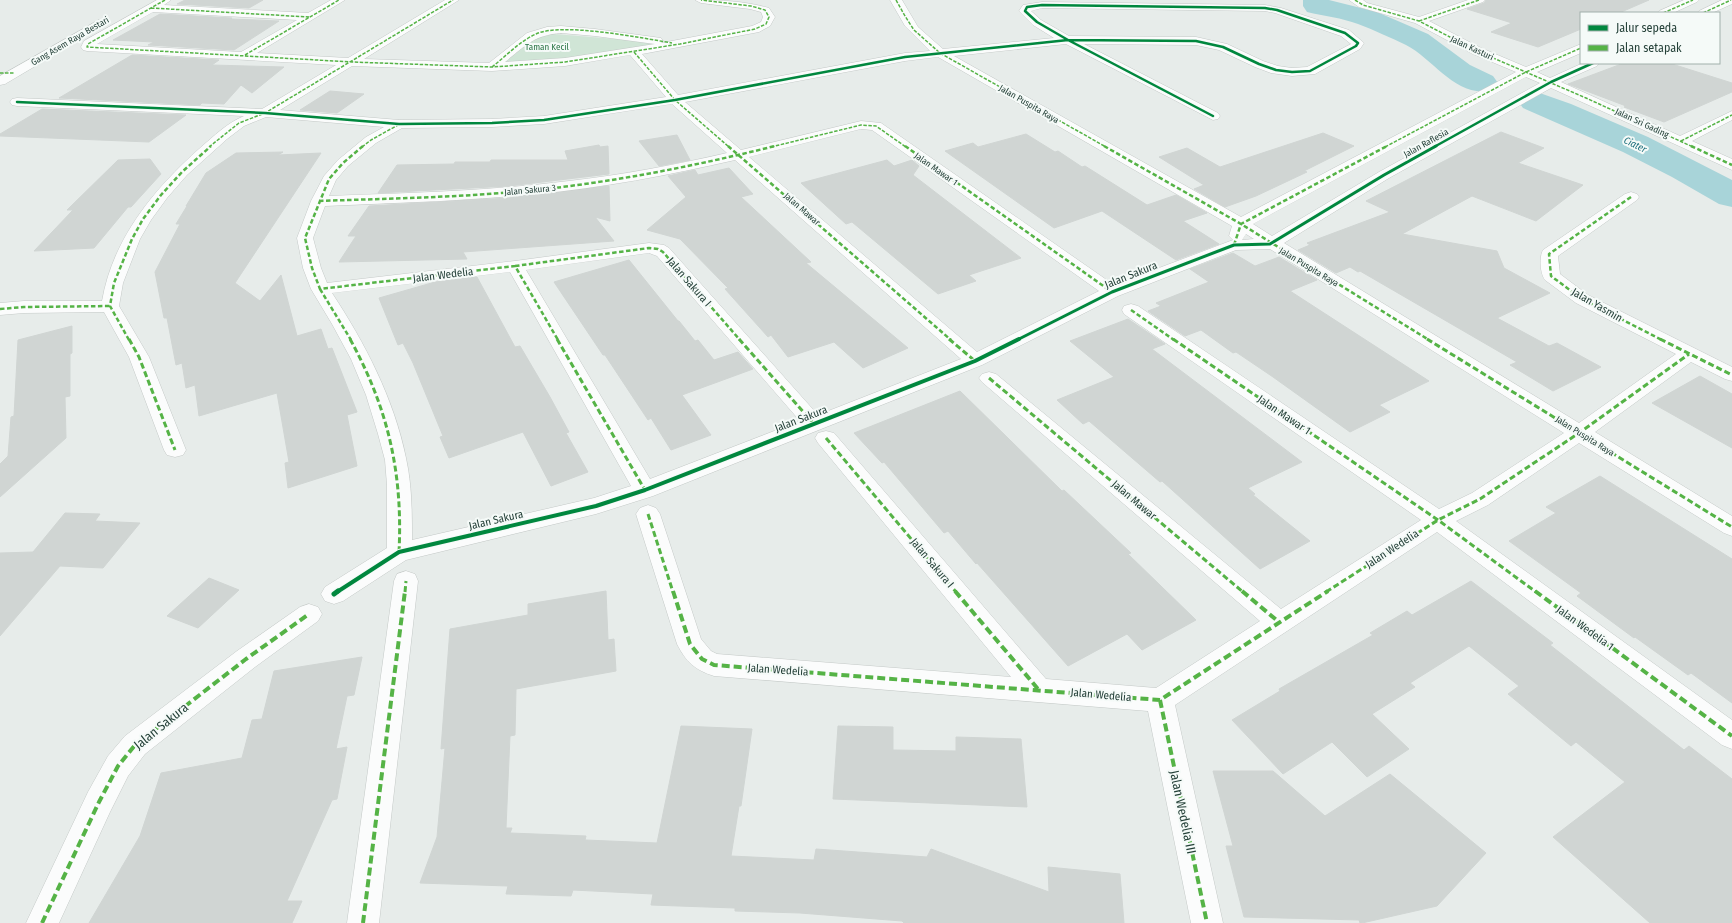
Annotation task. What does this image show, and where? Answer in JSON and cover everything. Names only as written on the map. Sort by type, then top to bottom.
[{"type":"street","points":[[165,0],[88,44],[87,47],[352,62],[492,67],[565,62],[680,44],[755,29],[766,24],[769,17],[765,10],[751,6],[701,0]]},
{"type":"street","points":[[245,55],[339,0]]},
{"type":"street","points":[[175,450],[139,358],[110,306],[114,283],[132,239],[143,219],[161,195],[182,172],[222,136],[239,123],[265,113],[453,0]]},
{"type":"street","name":"Jalan Puspita Raya","points":[[896,0],[906,21],[920,37],[940,54],[1240,224],[1270,244],[1732,527]]},
{"type":"street","name":"Jalan Kasturi","points":[[1355,0],[1363,5],[1419,21],[1477,51],[1551,82]]},
{"type":"street","points":[[1419,21],[1478,0]]},
{"type":"street","points":[[1665,12],[1693,0]]},
{"type":"street","points":[[1705,12],[1731,0]]},
{"type":"street","points":[[17,102],[265,113],[398,124],[492,123],[544,120],[675,100],[905,57],[1070,40],[1196,41],[1210,43],[1223,47],[1270,68],[1292,72],[1310,71],[1356,46],[1358,42],[1345,33],[1277,10],[1265,8],[1042,5],[1027,7],[1025,11],[1035,22],[1070,40],[1213,116]]},
{"type":"street","points":[[151,8],[309,17]]},
{"type":"street","name":"Gang Asem Raya Bestari","points":[[0,81],[107,19]]},
{"type":"street","points":[[492,67],[537,33],[547,31],[576,30],[680,44]]},
{"type":"street","name":"Jalan Raflesia","points":[[1240,224],[1526,72],[1580,48]]},
{"type":"street","name":"Jalan Mawar","points":[[634,52],[675,100],[982,370],[1280,623]]},
{"type":"street","name":"Jalan Raflesia","points":[[1270,244],[1384,175],[1551,82],[1591,64]]},
{"type":"street","points":[[0,73],[14,73]]},
{"type":"street","name":"Jalan Sri Gading","points":[[1551,82],[1732,165]]},
{"type":"street","points":[[1681,141],[1732,115]]},
{"type":"street","points":[[398,124],[371,140],[343,162],[329,179],[305,238],[312,268],[320,289],[343,323],[363,362],[385,420],[396,463],[400,535],[399,552]]},
{"type":"street","name":"Jalan Mawar 1","points":[[739,155],[861,125],[873,125],[1112,292]]},
{"type":"street","name":"Jalan Sakura 3","points":[[319,201],[456,196],[532,191],[627,178],[739,155]]},
{"type":"street","name":"Jalan Yasmin","points":[[1631,197],[1549,254],[1551,276],[1582,299],[1732,375]]},
{"type":"street","points":[[1234,245],[1240,224]]},
{"type":"street","name":"Jalan Sakura","points":[[334,594],[399,552],[596,506],[646,502],[820,431],[982,370],[1112,292],[1234,245],[1270,244]]},
{"type":"street","name":"Jalan Sakura I","points":[[515,266],[649,248],[658,249],[663,252],[820,431],[1038,689]]},
{"type":"street","name":"Jalan Wedelia","points":[[320,289],[515,266],[646,502],[690,644],[702,659],[714,665],[1038,689],[1160,700],[1438,520],[1480,499],[1580,433]]},
{"type":"street","points":[[0,309],[24,307],[110,306]]},
{"type":"street","name":"Jalan Mawar 1","points":[[1131,310],[1438,520]]},
{"type":"street","points":[[1580,433],[1689,354]]},
{"type":"street","name":"Jalan Wedelia 1","points":[[1438,520],[1732,736]]},
{"type":"street","points":[[363,923],[406,581]]},
{"type":"street","name":"Jalan Sakura","points":[[42,923],[99,802],[118,766],[134,744],[246,659],[309,614]]},
{"type":"street","name":"Jalan Wedelia III","points":[[1160,700],[1207,923]]},
{"type":"green space","name":"Taman Kecil","points":[[542,33],[665,43],[557,60],[503,63]]},
{"type":"building","points":[[185,0],[263,0],[249,8],[177,4]]},
{"type":"building","points":[[1486,0],[1649,0],[1621,12],[1580,12],[1580,29],[1538,47],[1491,32],[1512,23],[1467,9],[1484,3]]},
{"type":"building","points":[[160,14],[279,21],[234,50],[148,45],[154,42],[113,40]]},
{"type":"building","points":[[132,55],[219,60],[212,65],[284,67],[252,93],[241,85],[224,104],[202,103],[200,105],[59,98]]},
{"type":"building","points":[[1621,64],[1672,64],[1732,83],[1732,92],[1664,122],[1568,84]]},
{"type":"building","points":[[330,91],[364,94],[337,113],[300,110]]},
{"type":"building","points":[[42,109],[186,115],[149,142],[0,136],[0,134]]},
{"type":"building","points":[[1501,132],[1544,148],[1518,163],[1583,185],[1536,221],[1472,196],[1402,234],[1497,251],[1504,268],[1550,293],[1497,318],[1549,346],[1557,343],[1601,367],[1553,391],[1510,365],[1517,362],[1360,271],[1358,272],[1350,267],[1336,273],[1298,250],[1310,245],[1307,243],[1390,212],[1366,201]]},
{"type":"building","points":[[1323,133],[1354,146],[1304,171],[1307,172],[1256,196],[1225,207],[1194,189],[1204,185],[1159,157],[1187,148],[1220,167]]},
{"type":"building","points":[[1026,134],[1055,152],[1058,151],[1082,167],[1085,166],[1147,205],[1176,195],[1207,213],[1183,221],[1219,244],[1176,260],[1102,211],[1054,228],[945,151],[973,143],[978,147]]},
{"type":"building","points":[[677,135],[690,160],[659,166],[639,141]]},
{"type":"building","points":[[599,145],[600,147],[608,146],[609,174],[509,186],[378,193],[397,165],[454,164],[455,162],[490,162],[491,160],[568,160],[565,151]]},
{"type":"building","points":[[283,152],[278,155],[321,153],[235,283],[260,301],[281,275],[297,336],[321,329],[328,349],[332,348],[357,412],[347,415],[357,466],[288,488],[285,463],[289,462],[277,393],[199,416],[195,385],[186,388],[182,363],[176,365],[167,318],[164,318],[155,272],[180,224],[176,224],[206,173],[236,153]]},
{"type":"building","points":[[150,159],[161,174],[131,207],[128,207],[94,248],[34,251],[73,210],[67,210],[118,160]]},
{"type":"building","points":[[887,160],[894,166],[912,160],[919,166],[913,175],[1021,258],[969,275],[976,281],[938,294],[852,222],[846,224],[801,183]]},
{"type":"building","points":[[729,168],[753,194],[741,197],[811,262],[806,263],[908,348],[863,368],[834,342],[788,357],[771,335],[768,337],[725,289],[728,288],[680,239],[647,230],[686,197],[668,176],[695,170],[698,175]]},
{"type":"building","points":[[609,186],[610,221],[595,217],[614,241],[463,252],[467,259],[339,262],[356,236],[348,236],[369,206],[509,198]]},
{"type":"building","points":[[1233,253],[1255,266],[1279,257],[1317,280],[1290,291],[1429,381],[1379,405],[1390,412],[1350,432],[1273,377],[1236,352],[1233,353],[1201,330],[1185,336],[1148,311],[1161,306],[1156,303],[1209,282],[1190,269]]},
{"type":"building","points":[[629,260],[695,341],[698,340],[714,360],[738,352],[753,369],[682,395],[711,435],[671,450],[651,418],[648,420],[554,282]]},
{"type":"building","points":[[477,277],[515,347],[520,346],[550,397],[569,432],[566,433],[588,472],[551,486],[523,432],[449,458],[440,437],[443,436],[413,363],[403,343],[398,345],[379,298],[435,282]]},
{"type":"building","points":[[1128,319],[1165,344],[1152,349],[1302,462],[1248,488],[1255,494],[1253,495],[1310,541],[1260,569],[1162,481],[1160,482],[1089,421],[1083,424],[1057,400],[1114,377],[1070,341]]},
{"type":"building","points":[[72,326],[70,396],[65,397],[66,438],[0,497],[0,464],[8,456],[11,417],[14,416],[18,340]]},
{"type":"building","points":[[1700,376],[1732,394],[1732,448],[1652,403]]},
{"type":"building","points":[[960,391],[1062,491],[1064,490],[1131,553],[1128,554],[1196,620],[1142,650],[1127,634],[1068,666],[948,531],[944,533],[884,462],[882,463],[854,433]]},
{"type":"building","points":[[1600,476],[1732,559],[1732,703],[1691,673],[1688,675],[1635,637],[1634,638],[1577,596],[1581,593],[1509,541],[1556,513],[1546,507]]},
{"type":"building","points":[[65,513],[100,514],[95,521],[140,523],[103,568],[60,566],[0,636],[0,553],[33,552]]},
{"type":"building","points":[[209,578],[239,590],[198,628],[167,616]]},
{"type":"building","points":[[1471,581],[1553,643],[1550,645],[1684,750],[1689,746],[1732,779],[1732,923],[1650,923],[1553,837],[1625,782],[1576,742],[1571,746],[1508,694],[1519,686],[1469,646],[1410,683],[1415,687],[1372,714],[1409,749],[1367,777],[1332,742],[1283,774],[1232,720],[1280,691],[1279,689],[1373,635],[1370,633],[1407,611],[1412,615]]},
{"type":"building","points":[[606,591],[608,640],[614,639],[616,671],[516,689],[515,735],[510,736],[506,828],[512,828],[510,833],[586,836],[585,840],[657,843],[681,726],[752,729],[741,806],[739,806],[731,856],[814,860],[816,849],[927,857],[931,849],[1049,892],[1048,867],[1120,874],[1124,923],[904,923],[902,921],[800,913],[735,911],[735,908],[651,905],[653,894],[573,890],[571,896],[506,894],[508,886],[420,883],[437,837],[445,748],[441,749],[450,629],[528,615],[528,604]]},
{"type":"building","points":[[362,657],[354,695],[347,696],[336,749],[347,747],[337,799],[332,800],[287,901],[302,901],[292,923],[89,923],[140,836],[161,773],[242,758],[252,720],[262,719],[274,671]]},
{"type":"building","points":[[838,726],[893,727],[893,750],[956,751],[956,737],[1021,739],[1027,807],[833,799]]},
{"type":"building","points":[[1213,771],[1273,771],[1325,816],[1390,774],[1486,853],[1437,906],[1362,923],[1360,923],[1359,920],[1244,917],[1226,846],[1233,846]]},
{"type":"waterway","name":"Ciater","points":[[1316,0],[1317,6],[1367,18],[1418,40],[1459,72],[1482,83]]},
{"type":"waterway","name":"Ciater","points":[[1534,101],[1635,144],[1685,169],[1732,196]]},
{"type":"marked path","points":[[165,0],[88,44],[87,47],[352,62],[492,67],[565,62],[680,44],[755,29],[766,24],[769,17],[765,10],[751,6],[701,0]]},
{"type":"marked path","points":[[245,55],[339,0]]},
{"type":"marked path","points":[[175,450],[139,357],[110,306],[114,283],[132,239],[143,219],[161,195],[182,172],[222,136],[239,123],[265,113],[453,0]]},
{"type":"marked path","points":[[896,0],[914,30],[940,53],[1241,224],[1732,527]]},
{"type":"marked path","points":[[1355,0],[1363,5],[1419,21],[1477,51],[1586,98],[1732,165]]},
{"type":"marked path","points":[[1419,21],[1479,0]]},
{"type":"marked path","points":[[1665,12],[1693,0]]},
{"type":"marked path","points":[[1705,12],[1731,0]]},
{"type":"marked path","points":[[151,8],[309,17]]},
{"type":"marked path","points":[[492,67],[532,36],[548,30],[582,31],[623,35],[672,43]]},
{"type":"marked path","points":[[1234,245],[1241,224],[1526,72],[1580,48]]},
{"type":"marked path","points":[[634,52],[675,100],[975,361]]},
{"type":"marked path","points":[[0,73],[14,73]]},
{"type":"marked path","points":[[1681,141],[1732,115]]},
{"type":"marked path","points":[[398,125],[371,140],[343,163],[329,179],[305,238],[312,268],[320,289],[515,266],[645,490]]},
{"type":"marked path","points":[[319,201],[498,193],[569,186],[670,170],[766,149],[861,125],[876,126],[1112,292]]},
{"type":"marked path","points":[[1631,197],[1549,254],[1551,276],[1582,299],[1732,375]]},
{"type":"marked path","points":[[515,266],[649,248],[658,249],[663,252],[814,424]]},
{"type":"marked path","points":[[320,289],[352,341],[369,377],[383,414],[395,460],[398,485],[400,519],[399,552]]},
{"type":"marked path","points":[[0,309],[24,307],[110,306]]},
{"type":"marked path","points":[[1131,310],[1438,520],[1732,736]]},
{"type":"marked path","points":[[648,514],[690,644],[702,659],[714,665],[1160,700],[1438,520],[1480,499],[1579,433],[1689,354]]},
{"type":"marked path","points":[[989,378],[1280,623]]},
{"type":"marked path","points":[[826,438],[1038,689]]},
{"type":"marked path","points":[[363,923],[406,581]]},
{"type":"marked path","points":[[42,923],[99,802],[118,766],[135,745],[246,659],[309,614]]},
{"type":"marked path","points":[[1160,700],[1207,923]]},
{"type":"cycle path","points":[[17,102],[265,113],[399,124],[492,123],[544,120],[675,100],[905,57],[1070,40],[1196,41],[1223,47],[1259,64],[1276,70],[1292,72],[1310,71],[1356,46],[1358,43],[1345,33],[1277,10],[1265,8],[1042,5],[1027,7],[1025,11],[1030,17],[1045,28],[1064,38],[1073,43],[1082,47],[1213,116]]},
{"type":"cycle path","points":[[334,594],[399,552],[596,506],[645,490],[975,361],[1112,292],[1234,245],[1270,244],[1384,175],[1551,82],[1591,64]]}]
